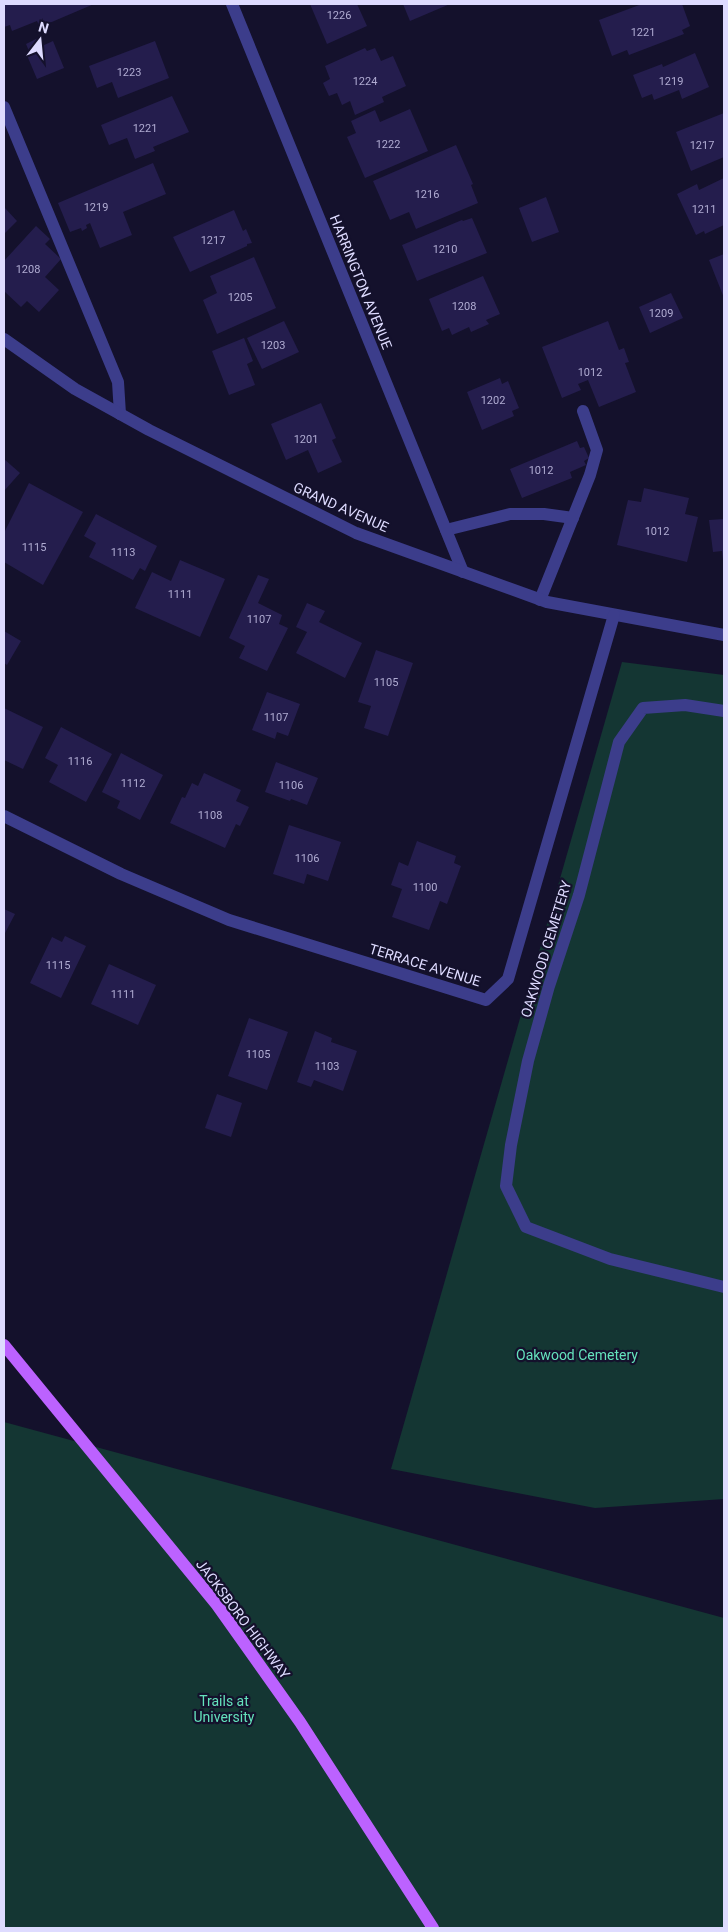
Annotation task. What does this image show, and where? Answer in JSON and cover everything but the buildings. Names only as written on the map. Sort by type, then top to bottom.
[{"type":"main road","name":"JACKSBORO HIGHWAY","points":[[4,1345],[218,1606],[300,1722],[433,1928]]},
{"type":"street","name":"HARRINGTON AVENUE","points":[[232,4],[464,572]]},
{"type":"street","points":[[4,107],[118,382],[120,414]]},
{"type":"street","name":"GRAND AVENUE","points":[[4,339],[75,389],[149,430],[356,533],[540,600],[724,635]]},
{"type":"street","points":[[540,600],[590,475],[597,450],[583,412]]},
{"type":"street","points":[[446,530],[510,514],[544,514],[573,518]]},
{"type":"street","name":"TERRACE AVENUE","points":[[4,816],[121,874],[229,920],[486,1000],[508,979],[614,615]]},
{"type":"street","name":"OAKWOOD CEMETERY","points":[[724,711],[686,705],[643,708],[619,742],[579,895],[549,986],[528,1061],[511,1145],[506,1186],[526,1227],[610,1259],[724,1287]]},
{"type":"green space","name":"Oakwood Cemetery","points":[[622,662],[724,675],[724,1499],[595,1508],[391,1469]]},
{"type":"green space","name":"Trails at University","points":[[4,1422],[724,1618],[724,1928],[4,1928]]}]
